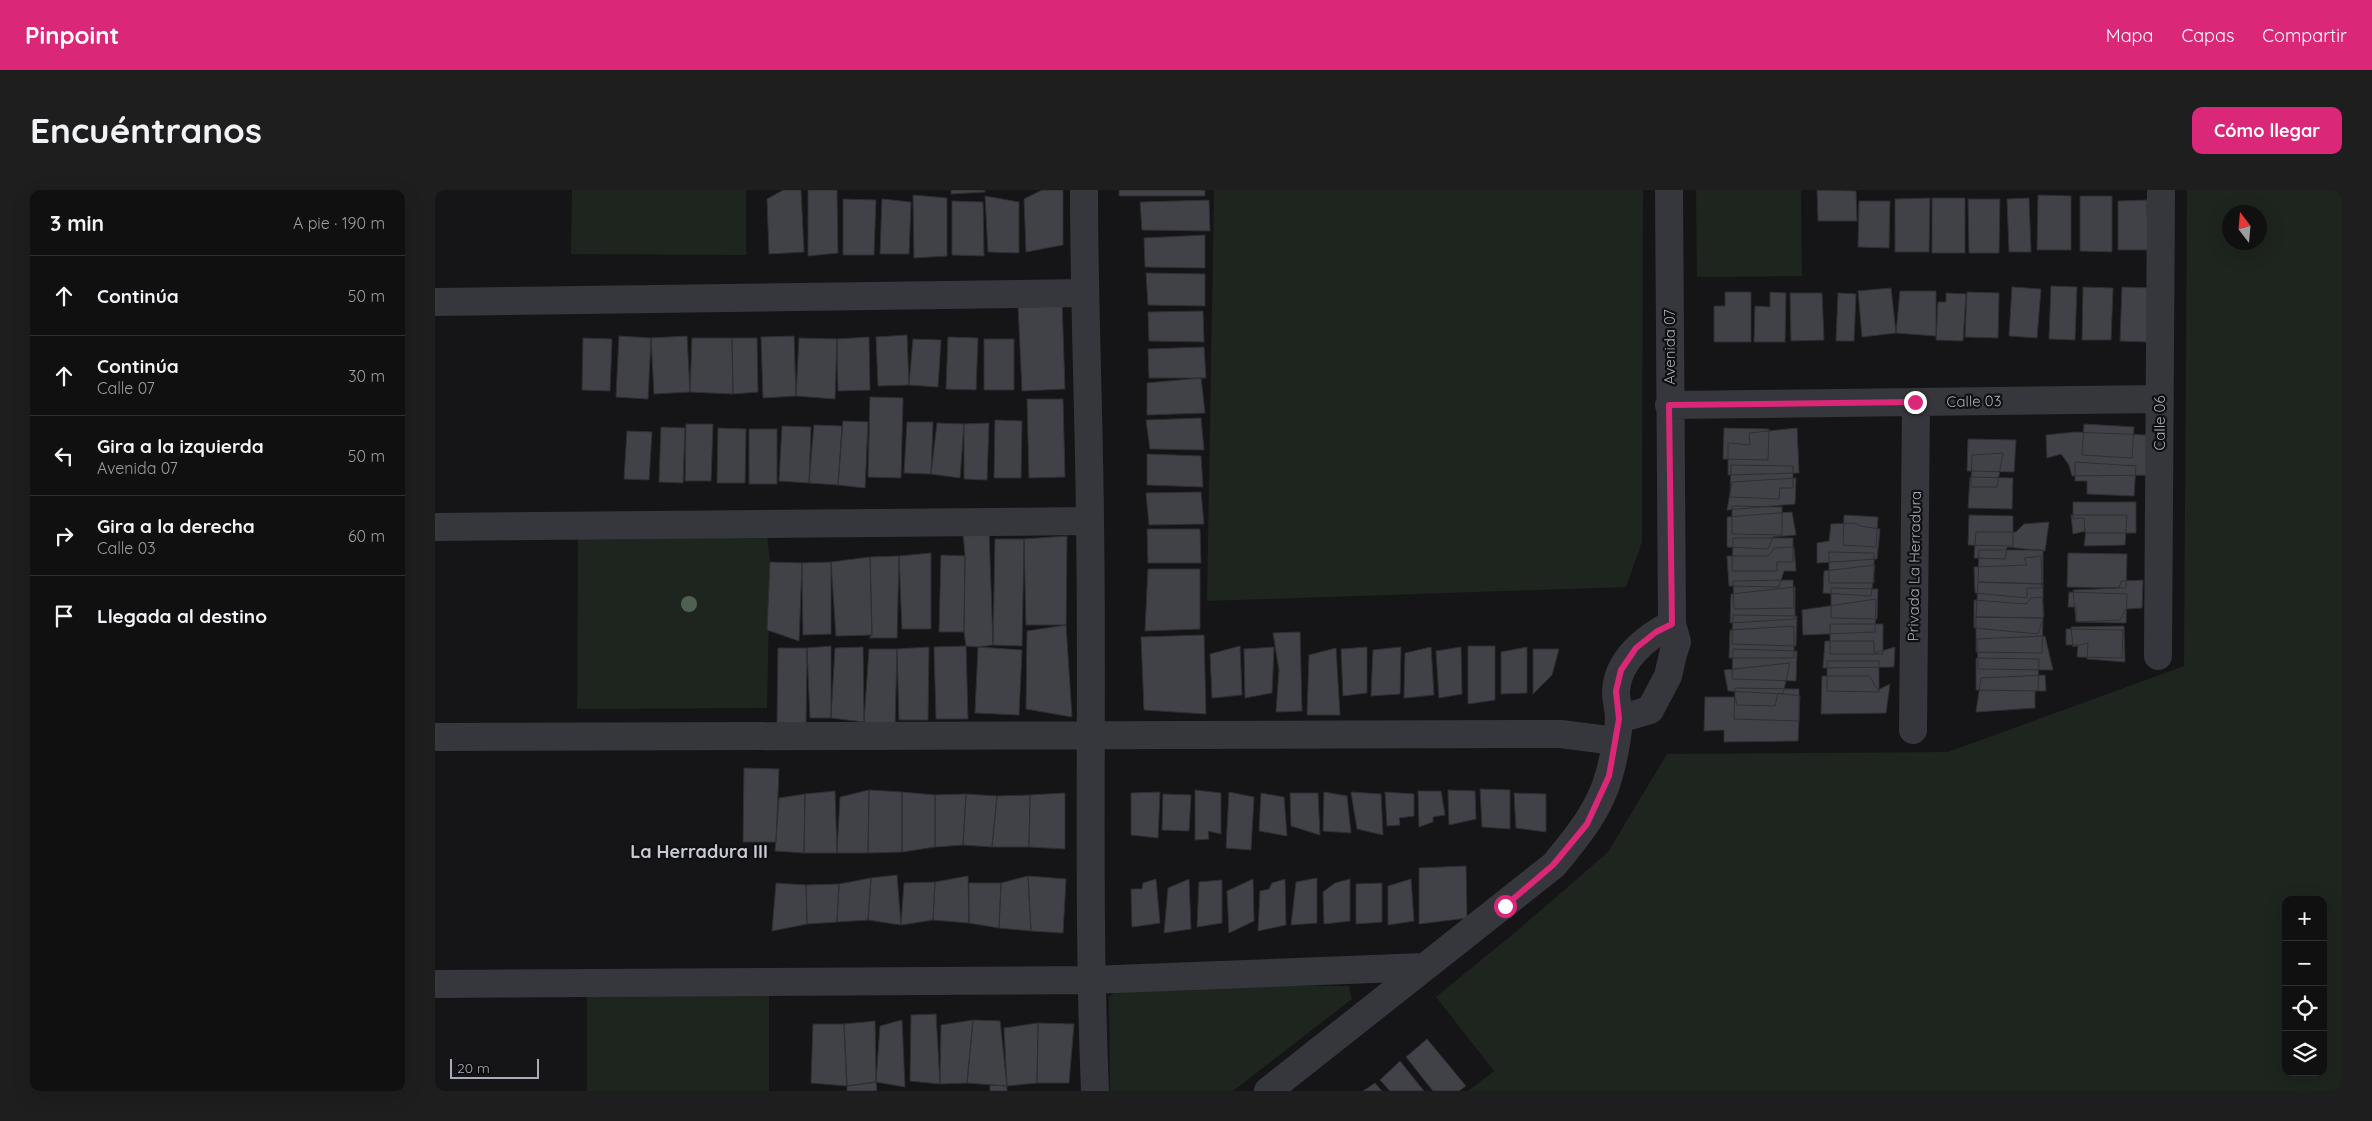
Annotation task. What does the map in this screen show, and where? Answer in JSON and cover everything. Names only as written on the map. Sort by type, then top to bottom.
[{"type":"street","points":[[1084,190],[1084,293],[1090,521],[1091,980],[1095,1091]]},
{"type":"street","name":"Avenida 07","points":[[1617,730],[1650,710],[1668,676],[1677,642],[1672,624],[1669,190]]},
{"type":"street","name":"Calle 06","points":[[2158,656],[2161,190]]},
{"type":"street","points":[[435,302],[1084,293]]},
{"type":"street","name":"Calle 03","points":[[1669,405],[2159,399]]},
{"type":"street","name":"Privada La Herradura","points":[[1913,730],[1915,402]]},
{"type":"street","points":[[435,527],[1090,521]]},
{"type":"street","points":[[1268,1091],[1553,865],[1587,824],[1609,776],[1617,730],[1616,691],[1621,670],[1636,648],[1656,632],[1672,624]]},
{"type":"street","points":[[435,737],[1561,734],[1617,730]]},
{"type":"street","points":[[435,984],[1091,980],[1424,967]]},
{"type":"shaded area","points":[[572,190],[746,190],[746,255],[571,254]]},
{"type":"shaded area","points":[[1214,190],[1643,190],[1642,542],[1626,587],[1207,601]]},
{"type":"shaded area","points":[[1696,190],[1801,190],[1802,276],[1697,277]]},
{"type":"shaded area","points":[[2187,190],[2342,190],[2342,1091],[1468,1091],[1494,1071],[1436,997],[1518,930],[1608,852],[1667,754],[1948,752],[2184,666]]},
{"type":"shaded area","points":[[578,535],[767,535],[770,562],[767,708],[577,709]]},
{"type":"shaded area","points":[[1123,986],[1349,986],[1352,999],[1233,1091],[1110,1091],[1109,997]]},
{"type":"shaded area","points":[[769,991],[769,1091],[587,1091],[587,992]]},
{"type":"building","points":[[783,190],[801,190],[804,252],[769,254],[767,199]]},
{"type":"building","points":[[808,190],[837,190],[838,253],[808,256]]},
{"type":"building","points":[[951,190],[985,190],[985,192],[951,194]]},
{"type":"building","points":[[1042,190],[1063,190],[1063,245],[1026,252],[1024,199]]},
{"type":"building","points":[[1119,190],[1205,190],[1205,196],[1119,196]]},
{"type":"building","points":[[1817,190],[1856,191],[1857,221],[1818,221]]},
{"type":"building","points":[[913,195],[947,198],[947,256],[914,258]]},
{"type":"building","points":[[2038,195],[2071,196],[2071,250],[2037,250]]},
{"type":"building","points":[[985,196],[1019,202],[1019,253],[988,252]]},
{"type":"building","points":[[2080,196],[2112,196],[2112,252],[2080,251]]},
{"type":"building","points":[[1930,198],[1929,252],[1895,252],[1895,199]]},
{"type":"building","points":[[1932,198],[1965,198],[1965,253],[1932,253]]},
{"type":"building","points":[[2029,198],[2031,252],[2009,252],[2007,199]]},
{"type":"building","points":[[843,199],[876,200],[874,255],[843,255]]},
{"type":"building","points":[[882,199],[911,202],[909,254],[880,254]]},
{"type":"building","points":[[1968,199],[2000,199],[1999,253],[1969,253]]},
{"type":"building","points":[[1209,200],[1210,231],[1142,230],[1140,202]]},
{"type":"building","points":[[2147,200],[2148,250],[2118,250],[2118,201]]},
{"type":"building","points":[[952,201],[983,202],[984,256],[952,255]]},
{"type":"building","points":[[1859,201],[1890,201],[1889,248],[1858,247]]},
{"type":"building","points":[[1205,235],[1205,268],[1145,267],[1144,238]]},
{"type":"building","points":[[1146,273],[1205,274],[1205,306],[1148,305]]},
{"type":"building","points":[[2051,286],[2077,287],[2075,340],[2049,339]]},
{"type":"building","points":[[2012,287],[2041,289],[2037,338],[2009,336]]},
{"type":"building","points":[[2083,287],[2113,288],[2111,340],[2082,340]]},
{"type":"building","points":[[2122,287],[2150,288],[2148,342],[2120,341]]},
{"type":"building","points":[[1891,288],[1896,333],[1862,337],[1858,291]]},
{"type":"building","points":[[1900,291],[1936,291],[1936,336],[1896,333]]},
{"type":"building","points":[[1725,292],[1751,292],[1751,342],[1714,342],[1714,306],[1725,306]]},
{"type":"building","points":[[1770,292],[1786,293],[1785,342],[1754,342],[1755,306],[1770,307]]},
{"type":"building","points":[[1967,292],[1999,293],[1998,338],[1965,337]]},
{"type":"building","points":[[1790,293],[1822,293],[1824,340],[1791,341]]},
{"type":"building","points":[[1838,293],[1856,294],[1854,341],[1836,341]]},
{"type":"building","points":[[1946,293],[1966,294],[1963,341],[1936,340],[1938,302],[1946,302]]},
{"type":"building","points":[[1062,302],[1065,389],[1022,391],[1018,304]]},
{"type":"building","points":[[1203,311],[1204,342],[1149,341],[1148,312]]},
{"type":"building","points":[[907,335],[909,385],[878,386],[876,337]]},
{"type":"building","points":[[619,336],[651,338],[648,399],[616,397]]},
{"type":"building","points":[[687,336],[690,392],[654,394],[651,338]]},
{"type":"building","points":[[794,336],[796,396],[763,398],[761,337]]},
{"type":"building","points":[[869,337],[870,390],[838,391],[837,339]]},
{"type":"building","points":[[948,337],[978,338],[976,390],[946,389]]},
{"type":"building","points":[[583,338],[612,339],[610,391],[582,390]]},
{"type":"building","points":[[692,338],[732,338],[733,394],[690,392]]},
{"type":"building","points":[[732,338],[757,338],[758,392],[733,394]]},
{"type":"building","points":[[799,338],[837,339],[835,399],[796,396]]},
{"type":"building","points":[[913,339],[941,340],[938,387],[909,385]]},
{"type":"building","points":[[984,339],[1014,339],[1014,390],[984,390]]},
{"type":"building","points":[[1204,347],[1206,378],[1149,378],[1148,349]]},
{"type":"building","points":[[1201,378],[1205,413],[1147,415],[1147,383]]},
{"type":"building","points":[[870,397],[903,398],[901,478],[868,477]]},
{"type":"building","points":[[1027,399],[1063,399],[1065,477],[1029,478]]},
{"type":"building","points":[[1201,418],[1204,450],[1150,449],[1146,420]]},
{"type":"building","points":[[995,420],[1022,421],[1021,478],[994,478]]},
{"type":"building","points":[[843,421],[868,422],[865,488],[838,485]]},
{"type":"building","points":[[907,422],[933,422],[931,474],[904,473]]},
{"type":"building","points":[[937,423],[964,424],[960,478],[931,474]]},
{"type":"building","points":[[989,423],[987,480],[964,479],[964,424]]},
{"type":"building","points":[[686,424],[713,424],[711,481],[685,481]]},
{"type":"building","points":[[2084,424],[2134,427],[2132,458],[2082,455]]},
{"type":"building","points":[[814,425],[842,426],[838,485],[809,483]]},
{"type":"building","points":[[782,426],[811,427],[809,483],[779,481]]},
{"type":"building","points":[[661,427],[685,428],[683,483],[659,482]]},
{"type":"building","points":[[718,428],[746,429],[745,483],[717,483]]},
{"type":"building","points":[[1724,428],[1769,429],[1768,460],[1723,459]]},
{"type":"building","points":[[1797,428],[1799,473],[1728,475],[1728,443],[1750,445],[1749,433]]},
{"type":"building","points":[[749,429],[777,429],[777,484],[749,484]]},
{"type":"building","points":[[627,431],[652,432],[649,480],[624,479]]},
{"type":"building","points":[[2075,432],[2146,435],[2154,475],[2072,476],[2069,465],[2061,454],[2047,458],[2046,435]]},
{"type":"building","points":[[1968,439],[2016,440],[2014,472],[1967,471]]},
{"type":"building","points":[[2003,453],[1997,487],[1971,487],[1972,455]]},
{"type":"building","points":[[1147,454],[1201,456],[1203,487],[1147,485]]},
{"type":"building","points":[[2075,462],[2136,466],[2134,496],[2087,494],[2087,481],[2075,481]]},
{"type":"building","points":[[1731,465],[1793,466],[1793,488],[1780,488],[1779,499],[1730,497]]},
{"type":"building","points":[[1970,477],[2013,478],[2012,509],[1968,508]]},
{"type":"building","points":[[1796,478],[1795,504],[1727,510],[1732,482]]},
{"type":"building","points":[[1201,492],[1204,524],[1149,525],[1146,493]]},
{"type":"building","points":[[2073,502],[2136,502],[2136,533],[2085,533],[2084,518],[2073,519]]},
{"type":"building","points":[[1732,506],[1782,507],[1782,535],[1732,534]]},
{"type":"building","points":[[1792,512],[1796,535],[1773,537],[1768,549],[1727,547],[1727,517]]},
{"type":"building","points":[[1844,515],[1878,517],[1876,547],[1843,545]]},
{"type":"building","points":[[1969,515],[2013,516],[2013,546],[1968,545]]},
{"type":"building","points":[[2071,515],[2127,515],[2125,545],[2084,546],[2086,531],[2073,534]]},
{"type":"building","points":[[2049,522],[2045,551],[2007,547],[2005,559],[1974,558],[1976,532],[2016,532],[2024,524]]},
{"type":"building","points":[[1855,523],[1860,526],[1880,529],[1877,559],[1817,563],[1817,543],[1829,541],[1831,524]]},
{"type":"building","points":[[1147,529],[1200,529],[1201,563],[1148,563]]},
{"type":"building","points":[[989,531],[993,645],[966,646],[964,632],[965,556],[963,532]]},
{"type":"building","points":[[1067,536],[1066,625],[1026,625],[1024,539]]},
{"type":"building","points":[[1733,538],[1793,538],[1793,562],[1777,562],[1777,571],[1732,571]]},
{"type":"building","points":[[995,539],[1024,539],[1022,646],[993,645]]},
{"type":"building","points":[[1794,547],[1796,571],[1784,571],[1779,587],[1729,586],[1727,556],[1768,556],[1775,548]]},
{"type":"building","points":[[1979,550],[2043,550],[2043,584],[1978,582]]},
{"type":"building","points":[[1829,552],[1874,553],[1874,583],[1829,583]]},
{"type":"building","points":[[931,553],[931,629],[902,629],[899,556]]},
{"type":"building","points":[[2068,553],[2127,554],[2126,588],[2067,587]]},
{"type":"building","points":[[941,555],[965,556],[964,632],[939,632]]},
{"type":"building","points":[[899,556],[897,638],[869,638],[872,635],[870,557]]},
{"type":"building","points":[[2041,556],[2042,588],[2027,588],[2027,598],[1975,593],[1974,567],[2027,565],[2024,558]]},
{"type":"building","points":[[870,557],[872,635],[836,636],[831,562]]},
{"type":"building","points":[[770,562],[802,563],[799,641],[767,630]]},
{"type":"building","points":[[831,562],[831,634],[803,635],[802,563]]},
{"type":"building","points":[[1875,565],[1871,596],[1823,593],[1824,571]]},
{"type":"building","points":[[1148,569],[1200,569],[1200,629],[1145,631]]},
{"type":"building","points":[[1793,580],[1794,608],[1734,609],[1733,581]]},
{"type":"building","points":[[2143,580],[2142,608],[2126,609],[2120,620],[2076,622],[2073,590],[2119,588],[2121,581]]},
{"type":"building","points":[[1978,582],[2043,584],[2043,618],[1976,617]]},
{"type":"building","points":[[1795,587],[1795,619],[1730,623],[1731,594]]},
{"type":"building","points":[[1831,588],[1878,589],[1877,619],[1831,618]]},
{"type":"building","points":[[2069,592],[2127,594],[2126,623],[2076,622],[2076,607],[2068,607]]},
{"type":"building","points":[[2042,597],[2044,615],[2038,634],[1974,628],[1974,600],[2026,604],[2031,598]]},
{"type":"building","points":[[1876,599],[1875,632],[1803,635],[1802,610]]},
{"type":"building","points":[[1733,615],[1797,616],[1796,646],[1732,644]]},
{"type":"building","points":[[1976,617],[2043,618],[2042,653],[1976,652]]},
{"type":"building","points":[[1830,624],[1883,624],[1883,654],[1830,654]]},
{"type":"building","points":[[1066,625],[1072,717],[1026,709],[1027,631]]},
{"type":"building","points":[[1794,626],[1794,658],[1729,658],[1730,630]]},
{"type":"building","points":[[2124,626],[2125,662],[2087,659],[2088,643],[2073,647],[2071,627]]},
{"type":"building","points":[[2066,629],[2123,630],[2122,658],[2077,657],[2078,645],[2066,645]]},
{"type":"building","points":[[1300,632],[1302,711],[1276,712],[1279,670],[1273,633]]},
{"type":"building","points":[[1204,635],[1206,714],[1144,710],[1141,637]]},
{"type":"building","points":[[2045,636],[2053,670],[1978,669],[1977,639]]},
{"type":"building","points":[[1825,641],[1874,641],[1874,653],[1895,647],[1894,667],[1823,668]]},
{"type":"building","points":[[831,646],[831,718],[810,718],[807,648]]},
{"type":"building","points":[[966,646],[968,719],[936,719],[934,647]]},
{"type":"building","points":[[1240,646],[1242,695],[1212,698],[1210,654]]},
{"type":"building","points":[[1468,646],[1495,646],[1495,700],[1468,704]]},
{"type":"building","points":[[863,647],[864,722],[831,718],[835,648]]},
{"type":"building","points":[[929,647],[928,720],[899,720],[897,649]]},
{"type":"building","points":[[978,647],[1022,650],[1019,715],[975,713]]},
{"type":"building","points":[[1274,647],[1272,693],[1245,698],[1244,649]]},
{"type":"building","points":[[1367,647],[1367,693],[1343,696],[1341,649]]},
{"type":"building","points":[[1401,647],[1400,694],[1371,696],[1373,650]]},
{"type":"building","points":[[1431,647],[1434,695],[1404,698],[1405,653]]},
{"type":"building","points":[[1461,647],[1462,694],[1439,698],[1436,651]]},
{"type":"building","points":[[1527,647],[1527,693],[1501,694],[1501,652]]},
{"type":"building","points":[[778,648],[807,648],[806,724],[777,724]]},
{"type":"building","points":[[1336,648],[1340,715],[1307,715],[1309,655]]},
{"type":"building","points":[[869,649],[897,649],[895,726],[864,722]]},
{"type":"building","points":[[1533,649],[1559,649],[1552,675],[1533,694]]},
{"type":"building","points":[[1733,649],[1797,651],[1796,681],[1732,679]]},
{"type":"building","points":[[1976,658],[2039,659],[2038,691],[1976,690]]},
{"type":"building","points":[[1827,661],[1879,661],[1879,692],[1827,691]]},
{"type":"building","points":[[1790,663],[1783,694],[1728,691],[1724,670]]},
{"type":"building","points":[[2045,675],[2046,691],[2035,691],[2035,708],[1976,712],[1981,678]]},
{"type":"building","points":[[1822,676],[1869,676],[1878,690],[1890,684],[1886,713],[1821,714]]},
{"type":"building","points":[[1735,688],[1799,689],[1799,721],[1734,719]]},
{"type":"building","points":[[1778,693],[1800,696],[1798,741],[1724,742],[1724,730],[1704,731],[1705,697],[1735,697],[1737,705],[1775,706]]},
{"type":"building","points":[[744,768],[779,769],[776,842],[743,842]]},
{"type":"building","points":[[1480,789],[1510,790],[1510,829],[1482,827]]},
{"type":"building","points":[[869,790],[902,792],[902,852],[868,853]]},
{"type":"building","points":[[869,790],[868,853],[837,853],[840,797]]},
{"type":"building","points":[[1195,790],[1221,793],[1221,834],[1208,831],[1209,839],[1195,840]]},
{"type":"building","points":[[1448,790],[1475,791],[1476,819],[1449,825]]},
{"type":"building","points":[[835,791],[837,853],[804,853],[805,794]]},
{"type":"building","points":[[1418,791],[1441,791],[1445,815],[1433,817],[1433,822],[1419,827]]},
{"type":"building","points":[[902,792],[935,795],[935,847],[902,852]]},
{"type":"building","points":[[1160,792],[1158,838],[1131,835],[1131,793]]},
{"type":"building","points":[[1229,792],[1254,797],[1251,850],[1226,848]]},
{"type":"building","points":[[1324,792],[1347,796],[1351,833],[1323,831]]},
{"type":"building","points":[[1351,792],[1381,794],[1383,835],[1357,829]]},
{"type":"building","points":[[1385,792],[1414,794],[1414,816],[1399,818],[1400,825],[1387,826]]},
{"type":"building","points":[[1065,793],[1065,849],[1029,847],[1030,795]]},
{"type":"building","points":[[1261,793],[1284,797],[1287,836],[1259,831]]},
{"type":"building","points":[[1290,793],[1318,793],[1320,835],[1291,826]]},
{"type":"building","points":[[1514,793],[1546,794],[1546,832],[1516,828]]},
{"type":"building","points":[[805,794],[804,853],[775,851],[779,798]]},
{"type":"building","points":[[966,794],[997,796],[992,847],[963,845]]},
{"type":"building","points":[[966,794],[963,845],[935,847],[935,795]]},
{"type":"building","points":[[1163,794],[1191,795],[1189,831],[1162,830]]},
{"type":"building","points":[[1030,795],[1029,847],[992,847],[997,796]]},
{"type":"building","points":[[1466,866],[1467,918],[1419,924],[1419,868]]},
{"type":"building","points":[[897,875],[901,925],[868,920],[871,878]]},
{"type":"building","points":[[968,876],[969,923],[933,920],[935,882]]},
{"type":"building","points":[[1028,876],[1066,879],[1063,933],[1031,931]]},
{"type":"building","points":[[1028,876],[1031,931],[999,928],[1001,883]]},
{"type":"building","points":[[871,878],[868,920],[837,922],[839,884]]},
{"type":"building","points":[[1317,878],[1317,923],[1291,925],[1296,882]]},
{"type":"building","points":[[1156,879],[1160,923],[1132,927],[1131,889],[1142,889],[1143,883]]},
{"type":"building","points":[[1189,879],[1191,929],[1164,933],[1168,888]]},
{"type":"building","points":[[1253,879],[1254,921],[1229,933],[1227,891]]},
{"type":"building","points":[[1285,879],[1286,925],[1258,931],[1260,891],[1269,889],[1272,883]]},
{"type":"building","points":[[1350,879],[1350,921],[1324,924],[1323,892],[1335,883]]},
{"type":"building","points":[[1411,879],[1414,921],[1388,925],[1388,886]]},
{"type":"building","points":[[1222,880],[1222,923],[1197,927],[1199,882]]},
{"type":"building","points":[[935,882],[933,920],[901,925],[904,883]]},
{"type":"building","points":[[776,883],[806,885],[807,924],[772,931]]},
{"type":"building","points":[[969,883],[1001,883],[999,928],[969,923]]},
{"type":"building","points":[[1382,883],[1382,922],[1356,924],[1356,884]]},
{"type":"building","points":[[839,884],[837,922],[807,924],[806,885]]},
{"type":"building","points":[[936,1014],[940,1084],[910,1081],[911,1015]]},
{"type":"building","points":[[902,1020],[905,1087],[876,1082],[880,1026]]},
{"type":"building","points":[[973,1020],[1000,1021],[1007,1086],[967,1083]]},
{"type":"building","points":[[973,1020],[967,1083],[940,1084],[941,1025]]},
{"type":"building","points":[[875,1021],[876,1082],[847,1086],[844,1024]]},
{"type":"building","points":[[1038,1023],[1074,1024],[1069,1083],[1037,1083]]},
{"type":"building","points":[[1038,1023],[1037,1083],[1007,1086],[1004,1028]]},
{"type":"building","points":[[813,1024],[844,1024],[847,1086],[811,1083]]},
{"type":"building","points":[[1427,1039],[1466,1086],[1459,1091],[1433,1091],[1406,1057]]},
{"type":"building","points":[[1400,1061],[1424,1091],[1390,1091],[1380,1080]]},
{"type":"building","points":[[876,1082],[877,1091],[847,1091],[847,1086]]},
{"type":"building","points":[[1375,1083],[1382,1091],[1363,1091]]},
{"type":"building","points":[[990,1085],[1007,1086],[1007,1091],[990,1091]]},
{"type":"district","name":"La Herradura III","points":[[699,851]]},
{"type":"route","points":[[1505,906],[1553,865],[1587,824],[1609,776],[1619,719],[1616,691],[1621,670],[1636,648],[1656,632],[1672,624],[1669,405],[1915,402]]}]
